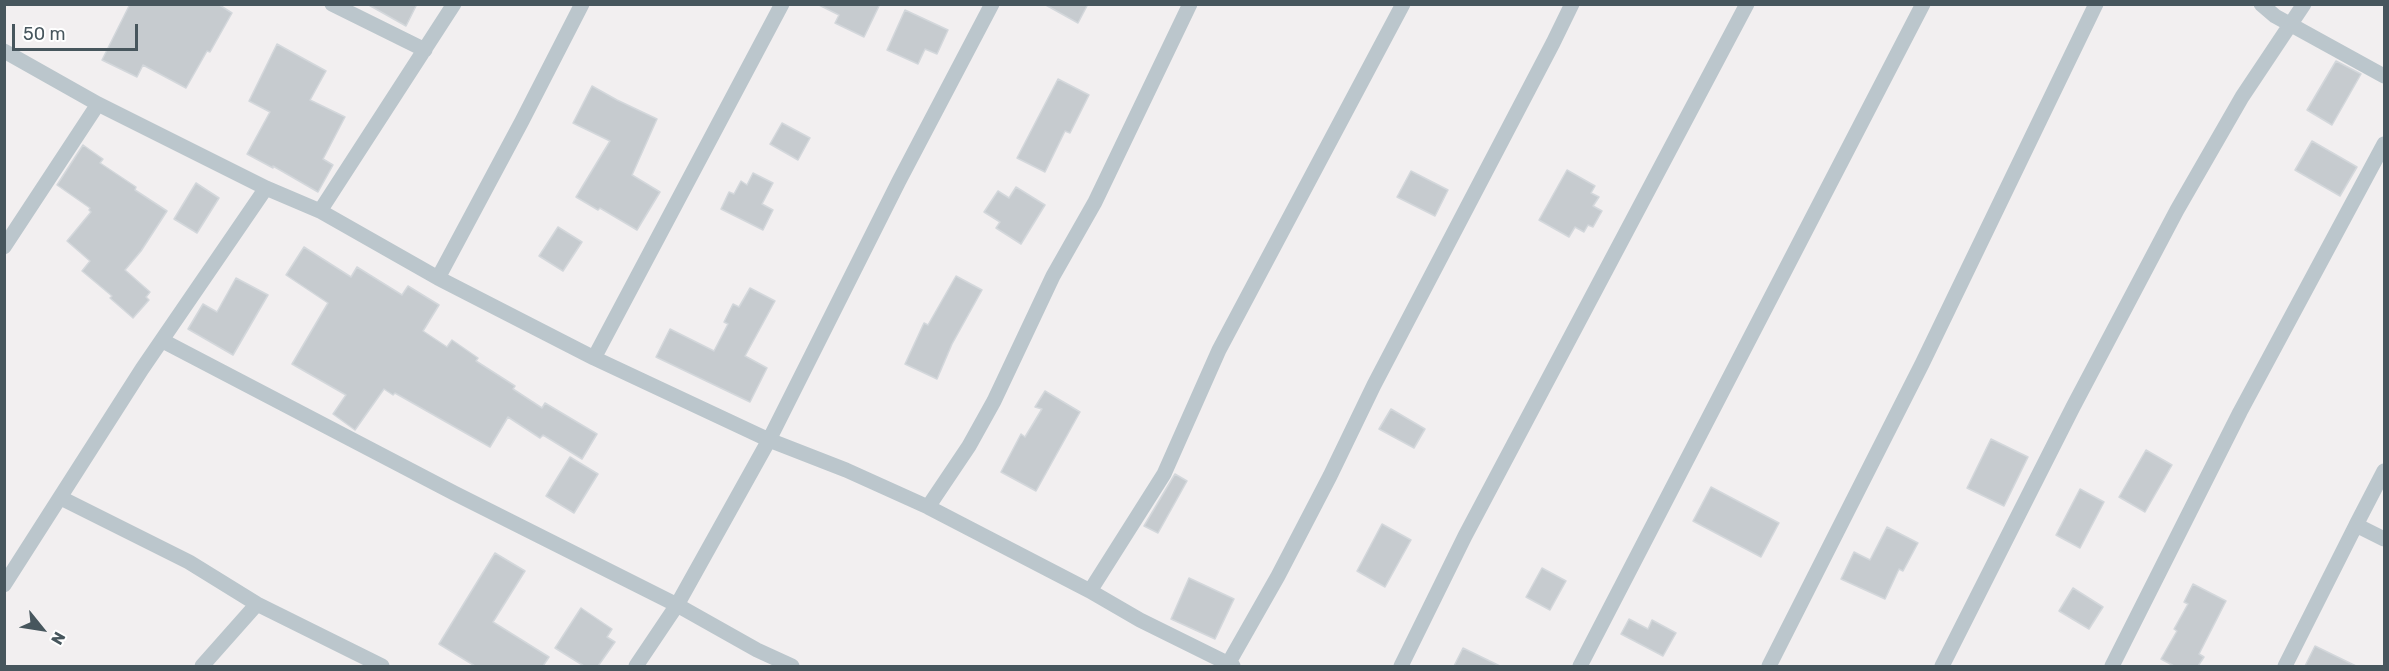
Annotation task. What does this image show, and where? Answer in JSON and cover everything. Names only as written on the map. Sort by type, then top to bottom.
[{"type":"street","points":[[332,4],[425,50]]},
{"type":"street","points":[[320,211],[454,4]]},
{"type":"street","points":[[438,278],[517,132],[582,4]]},
{"type":"street","points":[[594,358],[782,4]]},
{"type":"street","points":[[636,666],[677,605],[769,440],[893,192],[992,4]]},
{"type":"street","points":[[928,507],[964,454],[994,401],[1053,276],[1095,202],[1190,4]]},
{"type":"street","points":[[1090,591],[1164,474],[1219,350],[1403,4]]},
{"type":"street","points":[[4,51],[98,104],[266,188],[320,211],[438,278],[594,358],[769,440],[846,470],[928,507],[1003,548],[1090,591],[1140,620],[1230,665],[1330,476],[1374,385],[1572,4]]},
{"type":"street","points":[[1401,666],[1465,536],[1747,4]]},
{"type":"street","points":[[1580,666],[1923,4]]},
{"type":"street","points":[[1769,666],[1922,364],[2096,4]]},
{"type":"street","points":[[2261,4],[2275,16],[2385,76]]},
{"type":"street","points":[[1942,666],[2073,407],[2177,210],[2242,97],[2304,4]]},
{"type":"street","points":[[4,247],[98,104]]},
{"type":"street","points":[[2112,666],[2240,412],[2385,144]]},
{"type":"street","points":[[4,585],[142,369],[266,188]]},
{"type":"street","points":[[163,340],[454,493],[677,605],[757,650],[792,666]]},
{"type":"street","points":[[2285,666],[2385,471]]},
{"type":"street","points":[[60,498],[189,562],[257,604],[382,666]]},
{"type":"street","points":[[2356,525],[2385,539]]},
{"type":"street","points":[[202,666],[257,604]]},
{"type":"building","points":[[130,4],[218,4],[232,13],[186,88],[143,65],[137,77],[102,60]]},
{"type":"building","points":[[367,4],[417,4],[406,26]]},
{"type":"building","points":[[817,4],[880,4],[864,37],[835,23],[839,15]]},
{"type":"building","points":[[1044,4],[1088,4],[1078,23]]},
{"type":"building","points":[[905,10],[948,30],[937,54],[925,49],[918,64],[887,50]]},
{"type":"building","points":[[277,44],[326,71],[310,100],[345,117],[323,159],[333,165],[318,192],[247,154],[270,112],[249,101]]},
{"type":"building","points":[[2336,61],[2361,74],[2332,125],[2307,110]]},
{"type":"building","points":[[1058,79],[1089,95],[1070,133],[1065,131],[1045,172],[1017,158]]},
{"type":"building","points":[[592,86],[657,119],[632,175],[660,192],[637,230],[576,197],[610,141],[573,123]]},
{"type":"building","points":[[782,123],[810,138],[798,160],[770,144]]},
{"type":"building","points":[[2312,141],[2357,167],[2340,196],[2295,170]]},
{"type":"building","points":[[83,145],[103,159],[100,163],[167,211],[141,251],[125,270],[150,292],[146,297],[149,300],[133,318],[110,298],[112,296],[82,271],[90,261],[67,241],[91,212],[90,208],[57,185]]},
{"type":"building","points":[[1567,170],[1595,186],[1591,193],[1599,197],[1593,206],[1602,211],[1593,227],[1588,225],[1584,232],[1575,227],[1569,237],[1539,220]]},
{"type":"building","points":[[1411,171],[1448,190],[1435,216],[1397,197]]},
{"type":"building","points":[[753,173],[773,183],[762,204],[773,210],[763,230],[721,209],[729,192],[734,194],[741,181],[747,185]]},
{"type":"building","points":[[196,183],[219,198],[197,233],[174,219]]},
{"type":"building","points":[[1016,187],[1045,205],[1021,244],[996,228],[1000,222],[984,212],[998,191],[1009,198]]},
{"type":"building","points":[[558,227],[582,242],[563,271],[539,256]]},
{"type":"building","points":[[304,247],[351,277],[357,267],[402,295],[408,286],[439,305],[423,331],[447,347],[452,340],[478,358],[476,361],[515,386],[513,389],[542,408],[545,403],[597,434],[582,459],[543,435],[540,438],[508,417],[490,447],[384,389],[355,430],[333,414],[346,395],[292,364],[328,303],[286,275]]},
{"type":"building","points":[[956,276],[982,290],[952,344],[937,379],[905,364],[924,323],[928,325]]},
{"type":"building","points":[[236,278],[268,295],[233,355],[188,329],[203,304],[217,312]]},
{"type":"building","points":[[750,288],[775,301],[745,356],[767,368],[750,402],[656,357],[670,329],[714,351],[728,324],[724,322],[733,304],[739,307]]},
{"type":"building","points":[[1045,391],[1080,412],[1036,491],[1001,472],[1021,434],[1025,437],[1042,409],[1035,407]]},
{"type":"building","points":[[1391,409],[1425,429],[1414,448],[1379,429]]},
{"type":"building","points":[[1991,439],[2028,457],[2004,506],[1967,488]]},
{"type":"building","points":[[2146,450],[2172,465],[2145,512],[2119,497]]},
{"type":"building","points":[[570,457],[598,474],[574,513],[546,496]]},
{"type":"building","points":[[1175,474],[1187,481],[1158,533],[1144,526]]},
{"type":"building","points":[[1711,487],[1779,523],[1761,557],[1693,521]]},
{"type":"building","points":[[2080,489],[2104,502],[2080,548],[2056,535]]},
{"type":"building","points":[[1382,524],[1411,540],[1385,587],[1357,571]]},
{"type":"building","points":[[1887,527],[1918,543],[1903,571],[1899,569],[1885,599],[1841,579],[1854,552],[1870,560]]},
{"type":"building","points":[[495,553],[525,571],[493,622],[549,657],[543,666],[475,666],[439,644]]},
{"type":"building","points":[[1542,568],[1566,581],[1550,610],[1526,597]]},
{"type":"building","points":[[1189,578],[1234,599],[1215,639],[1171,619]]},
{"type":"building","points":[[2193,584],[2226,601],[2199,654],[2204,657],[2198,666],[2174,666],[2161,659],[2177,631],[2174,629],[2188,604],[2184,602]]},
{"type":"building","points":[[2073,588],[2103,607],[2089,629],[2059,611]]},
{"type":"building","points":[[581,608],[612,629],[607,637],[615,642],[598,666],[584,666],[555,648]]},
{"type":"building","points":[[1629,619],[1648,629],[1652,620],[1676,633],[1663,656],[1621,634]]},
{"type":"building","points":[[2315,646],[2356,666],[2305,666]]},
{"type":"building","points":[[1463,648],[1500,666],[1454,666]]}]
